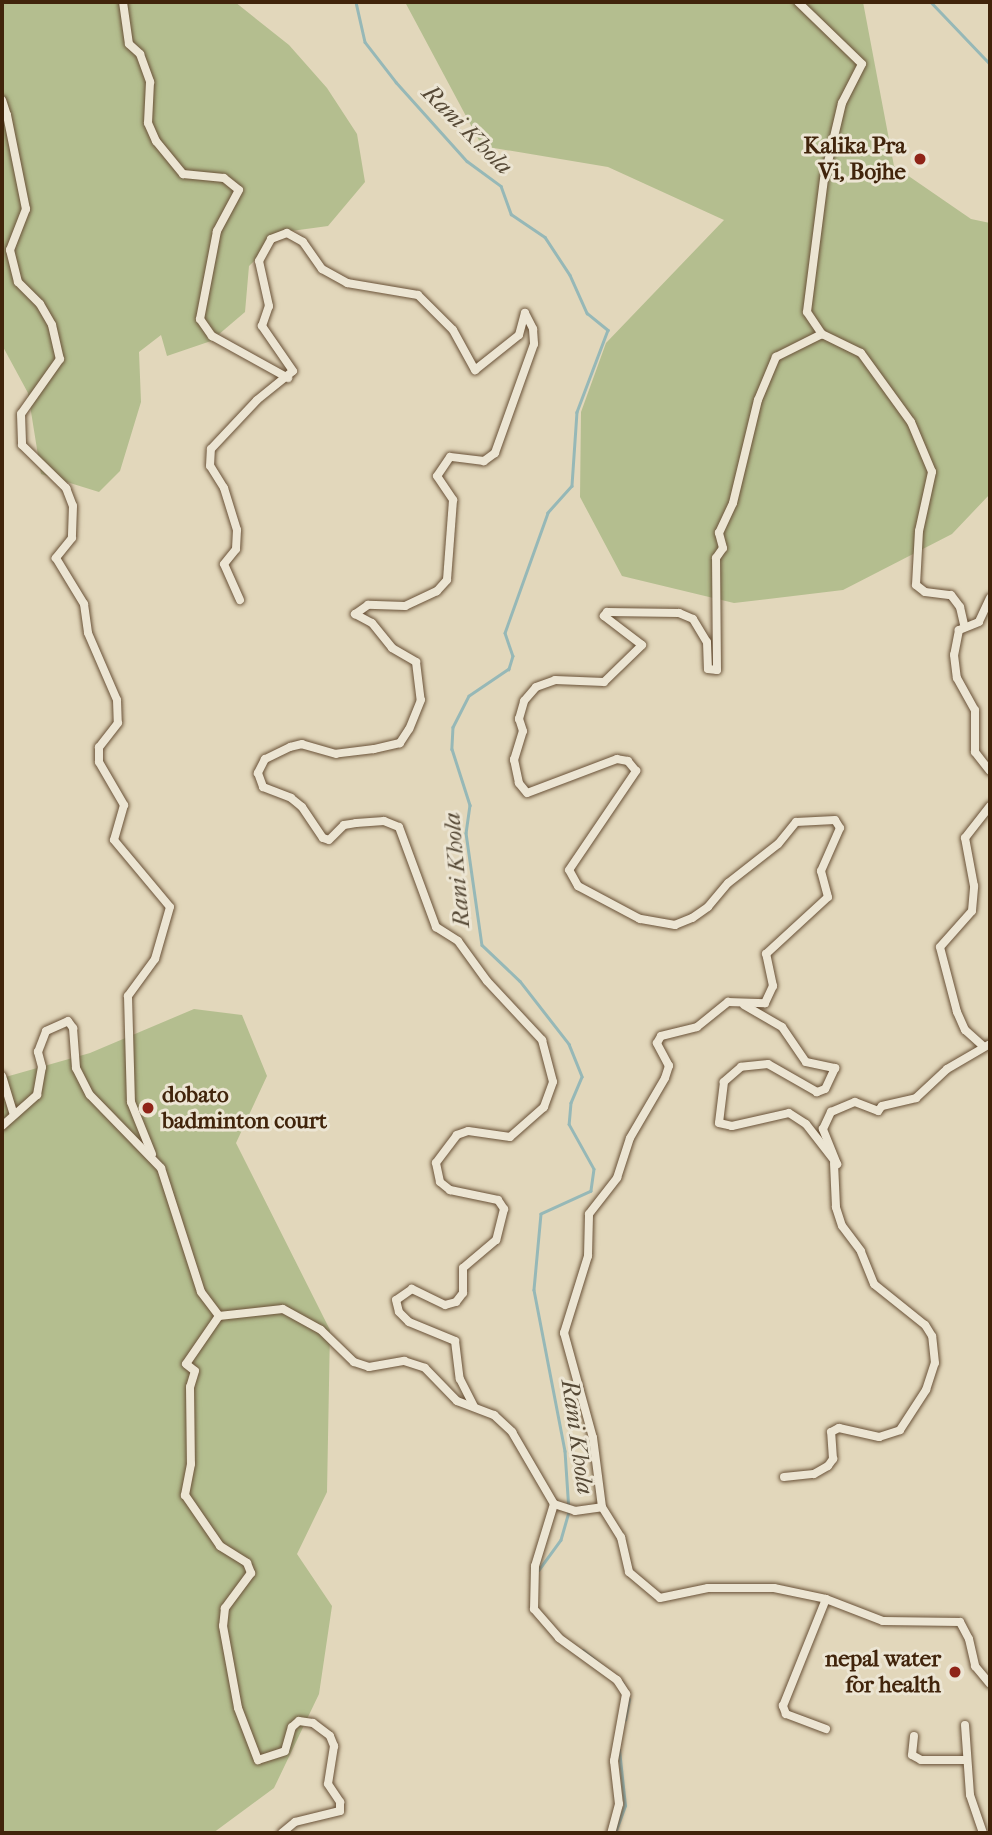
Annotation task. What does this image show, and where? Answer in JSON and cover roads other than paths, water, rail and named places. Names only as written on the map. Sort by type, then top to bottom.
[{"type":"street","points":[[123,2],[129,44],[139,54],[149,82],[148,123],[156,141],[183,174],[224,178],[239,190],[217,231],[200,319],[212,336],[288,378]]},
{"type":"street","points":[[798,2],[862,64],[842,103],[818,206],[817,248],[811,261],[807,312],[822,334],[861,353],[911,422],[932,472],[919,531],[916,585],[925,592],[951,595],[960,607],[964,625],[954,655],[957,678],[975,710],[975,752],[990,771]]},
{"type":"street","points":[[2,100],[26,209],[10,250],[18,282],[40,304],[52,326],[60,359],[21,414],[20,437],[22,445],[66,488],[72,506],[72,538],[56,558],[84,604],[88,634],[117,700],[118,723],[99,747],[99,762],[124,805],[114,840],[170,907],[155,959],[128,996],[131,1102],[152,1154],[162,1168],[201,1292],[219,1316]]},
{"type":"street","points":[[240,600],[224,565],[236,549],[237,530],[224,488],[210,466],[211,449],[257,400],[288,378],[293,371],[262,326],[269,306],[259,261],[271,239],[287,233],[303,242],[322,269],[347,283],[418,295],[453,330],[475,370],[519,335],[525,313],[533,329],[534,344],[495,453],[484,461],[450,457],[439,468],[437,475],[453,500],[447,580],[437,591],[405,606],[369,605],[355,614],[372,623],[386,643],[415,662],[421,700],[400,743],[337,754],[302,744],[265,759],[258,773],[263,787],[291,797],[302,807],[323,838],[329,840],[344,825],[356,823],[384,821],[399,827],[436,927],[463,946],[486,981],[542,1040],[553,1082],[544,1107],[510,1137],[468,1131],[457,1135],[436,1163],[440,1182],[450,1190],[498,1200],[504,1209],[496,1240],[463,1268],[463,1293],[456,1302],[445,1305],[412,1289],[396,1300],[399,1312],[410,1322],[455,1341],[460,1379],[474,1406]]},
{"type":"street","points":[[822,334],[776,358],[758,400],[733,503],[719,533],[723,548],[716,558],[717,670],[708,669],[707,642],[693,619],[679,614],[607,612],[604,617],[642,645],[604,682],[555,680],[536,687],[524,701],[519,719],[523,731],[514,760],[519,783],[527,793],[617,759],[628,761],[636,771],[569,870],[578,886],[640,919],[675,925],[692,918],[728,883],[778,844],[796,822],[835,820],[840,828],[821,872],[828,897],[766,954],[773,986],[765,1003],[744,1005],[728,1002],[697,1027],[661,1036],[657,1043],[669,1066],[665,1078],[630,1138],[617,1178],[589,1214],[589,1256],[564,1334],[593,1437],[597,1493],[602,1507],[621,1537],[629,1572],[660,1598],[708,1588],[758,1587],[826,1599],[883,1622],[960,1622],[969,1639],[975,1666],[990,1684]]},
{"type":"street","points":[[964,625],[979,621],[990,598]]},
{"type":"street","points":[[834,1163],[839,1161],[823,1129],[831,1112],[856,1102],[878,1111],[882,1106],[916,1098],[947,1069],[987,1045],[962,1024],[946,981],[940,947],[972,911],[974,886],[964,838],[990,806]]},
{"type":"street","points":[[744,1005],[782,1027],[806,1062],[835,1068],[832,1080],[817,1093],[768,1064],[741,1067],[724,1082],[719,1123],[732,1126],[789,1113],[806,1124],[834,1163],[836,1207],[842,1226],[861,1251],[874,1284],[925,1325],[932,1336],[935,1363],[926,1390],[900,1430],[879,1437],[839,1428],[831,1432],[833,1459],[828,1466],[814,1474],[784,1477]]},
{"type":"street","points":[[2,1126],[13,1112],[37,1095],[41,1038],[54,1024],[68,1021],[73,1028],[76,1068],[90,1095],[136,1144],[152,1154]]},
{"type":"street","points":[[2,1076],[13,1112]]},
{"type":"street","points":[[282,1833],[295,1822],[340,1811],[341,1802],[328,1784],[334,1746],[330,1736],[313,1723],[299,1721],[292,1727],[285,1751],[258,1760],[238,1708],[223,1626],[225,1608],[251,1573],[247,1563],[220,1546],[185,1495],[191,1464],[190,1388],[195,1371],[186,1364],[219,1316],[283,1309],[321,1330],[354,1362],[369,1367],[415,1363],[457,1401],[494,1415],[512,1432],[554,1504],[575,1511],[602,1507]]},
{"type":"street","points":[[554,1504],[535,1566],[534,1609],[559,1638],[617,1680],[626,1694],[614,1761],[619,1804],[611,1833]]},
{"type":"street","points":[[825,1729],[786,1714],[783,1706],[826,1599]]},
{"type":"street","points":[[965,1725],[970,1795],[983,1833]]},
{"type":"street","points":[[914,1736],[912,1755],[921,1760],[967,1760]]},
{"type":"waterway","name":"Rani Khola","points":[[356,2],[365,42],[396,82],[467,161],[501,186],[511,214],[545,237],[570,275],[587,313],[608,330],[577,412],[572,486],[548,513],[505,633],[513,656],[509,669],[469,696],[453,727],[452,749],[470,805],[466,833],[482,945],[520,981],[569,1044],[582,1077],[571,1103],[569,1124],[594,1169],[591,1191],[541,1214],[534,1290],[565,1451],[569,1512],[561,1540],[539,1570]]},
{"type":"waterway","points":[[931,2],[990,64]]},
{"type":"waterway","name":"Rani Khola","points":[[583,1650],[623,1683]]},
{"type":"waterway","name":"Rani Khola","points":[[625,1720],[629,1699]]},
{"type":"waterway","name":"Rani Khola","points":[[615,1833],[625,1806],[619,1750]]},
{"type":"place","name":"Kalika Pra Vi, Bojhe","points":[[920,159]]},
{"type":"place","name":"dobato badminton court","points":[[148,1108]]},
{"type":"place","name":"nepal water for health","points":[[955,1672]]}]
